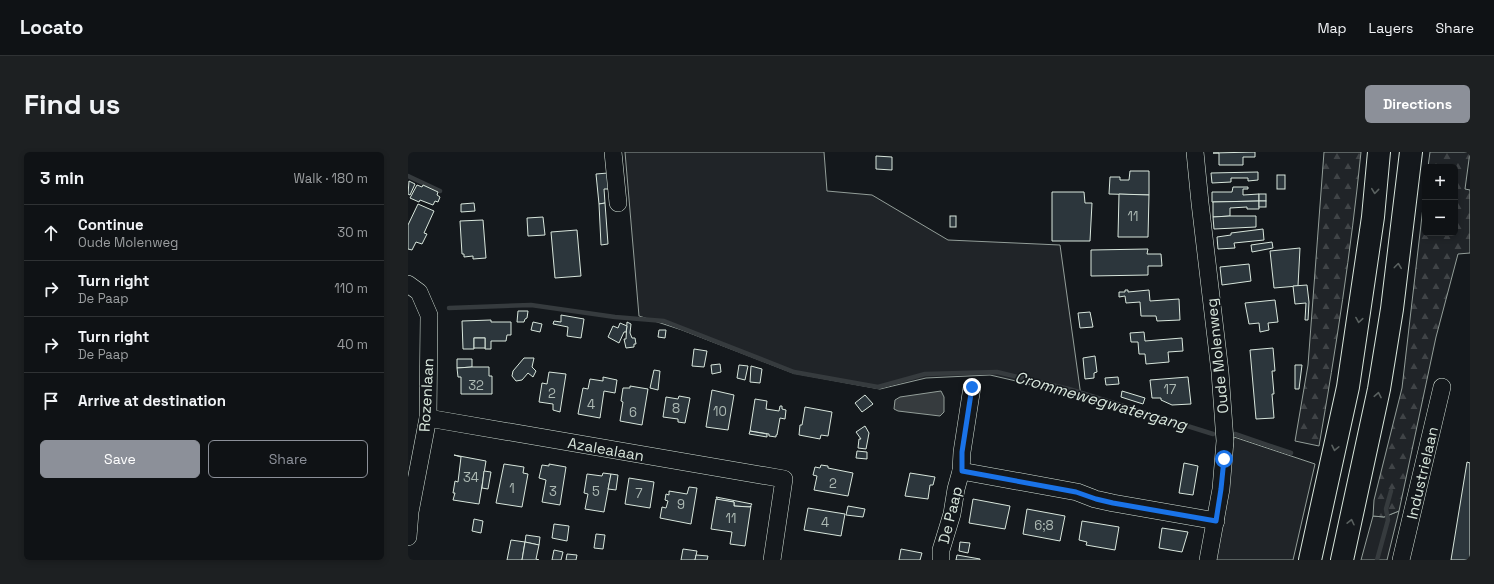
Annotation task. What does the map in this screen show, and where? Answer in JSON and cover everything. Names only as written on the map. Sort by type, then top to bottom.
[{"type":"highway","points":[[1310,560],[1348,387],[1372,217],[1379,152]]},
{"type":"highway","points":[[1342,560],[1379,389],[1392,308],[1411,152]]},
{"type":"street","points":[[613,152],[618,203]]},
{"type":"street","name":"Oude Molenweg","points":[[1195,152],[1220,372],[1224,440],[1221,489],[1208,560]]},
{"type":"street","name":"Rozenlaan","points":[[408,284],[419,292],[429,315],[428,418],[410,512],[408,537]]},
{"type":"street","name":"Industrielaan","points":[[1401,560],[1442,386]]},
{"type":"street","name":"De Paap","points":[[941,560],[941,550],[952,514],[956,489],[962,471],[962,452],[972,387]]},
{"type":"street","name":"Azalealaan","points":[[428,418],[784,479],[772,560]]},
{"type":"street","name":"De Paap","points":[[962,471],[1076,492],[1113,503],[1216,521]]},
{"type":"green space","points":[[625,152],[824,152],[827,191],[872,195],[948,240],[1060,245],[1081,396],[990,375],[926,378],[880,389],[793,373],[682,330],[639,316]]},
{"type":"green space","points":[[1324,152],[1361,152],[1343,299],[1319,446],[1295,441],[1308,365]]},
{"type":"green space","points":[[1430,152],[1470,152],[1465,189],[1470,190],[1470,253],[1458,254],[1436,337],[1399,511],[1384,517],[1373,516],[1374,500],[1402,388],[1422,216],[1422,236],[1458,236],[1458,164],[1428,164]]},
{"type":"green space","points":[[1234,437],[1315,464],[1293,560],[1214,560],[1227,489]]},
{"type":"green space","points":[[1399,511],[1387,560],[1361,560],[1373,516],[1384,517]]},
{"type":"shaded area","points":[[941,391],[944,397],[944,412],[940,416],[898,411],[894,409],[895,400],[900,397]]},
{"type":"building","points":[[1255,152],[1255,157],[1243,157],[1243,165],[1219,165],[1219,153],[1213,153]]},
{"type":"building","points":[[876,156],[892,157],[892,170],[876,169]]},
{"type":"building","points":[[1130,171],[1149,171],[1149,195],[1109,194],[1110,177],[1120,177],[1120,180],[1129,180]]},
{"type":"building","points":[[1258,172],[1258,180],[1248,181],[1248,178],[1231,178],[1231,182],[1212,183],[1211,173]]},
{"type":"building","points":[[608,173],[609,189],[604,189],[605,203],[599,204],[596,174]]},
{"type":"building","points":[[1277,175],[1285,175],[1285,189],[1277,189]]},
{"type":"building","points":[[409,181],[415,184],[410,195],[408,194]]},
{"type":"building","points":[[417,185],[422,187],[423,185],[438,192],[437,195],[440,197],[438,202],[435,201],[433,205],[420,200],[419,202],[410,198]]},
{"type":"building","points":[[1233,187],[1248,187],[1248,189],[1243,189],[1243,195],[1259,194],[1259,201],[1212,202],[1212,192],[1232,192]]},
{"type":"building","points":[[1052,192],[1084,192],[1085,203],[1092,203],[1090,241],[1052,241]]},
{"type":"building","points":[[1119,194],[1149,195],[1148,237],[1118,237]]},
{"type":"building","points":[[1259,194],[1266,194],[1266,201],[1259,201]]},
{"type":"building","points":[[1259,201],[1259,209],[1247,209],[1247,207],[1230,208],[1230,216],[1213,217],[1213,202]]},
{"type":"building","points":[[1259,201],[1266,201],[1266,207],[1259,207]]},
{"type":"building","points":[[474,203],[475,211],[461,212],[461,204]]},
{"type":"building","points":[[605,203],[608,244],[601,245],[599,204]]},
{"type":"building","points":[[418,204],[434,211],[424,233],[427,234],[422,244],[416,242],[412,250],[408,249],[408,225]]},
{"type":"building","points":[[950,216],[956,216],[956,227],[950,227]]},
{"type":"building","points":[[1256,216],[1256,227],[1214,229],[1213,217]]},
{"type":"building","points":[[543,217],[545,235],[528,236],[527,218]]},
{"type":"building","points":[[483,220],[486,258],[473,259],[473,256],[464,257],[464,254],[462,254],[460,221]]},
{"type":"building","points":[[1263,229],[1264,240],[1234,243],[1235,248],[1218,249],[1217,237],[1231,235],[1231,233]]},
{"type":"building","points":[[577,230],[581,276],[555,278],[551,232]]},
{"type":"building","points":[[1272,242],[1273,248],[1252,252],[1251,245]]},
{"type":"building","points":[[1300,248],[1298,286],[1274,288],[1270,251]]},
{"type":"building","points":[[1148,249],[1147,254],[1161,254],[1162,266],[1148,266],[1148,275],[1091,276],[1091,250]]},
{"type":"building","points":[[1249,264],[1251,281],[1222,285],[1220,267]]},
{"type":"building","points":[[1307,285],[1309,302],[1308,320],[1305,320],[1306,303],[1295,304],[1293,286]]},
{"type":"building","points":[[1125,290],[1128,290],[1128,292],[1149,290],[1150,301],[1179,299],[1180,320],[1157,321],[1156,316],[1141,316],[1140,302],[1126,303],[1125,296],[1119,297],[1119,292],[1125,292]]},
{"type":"building","points":[[1275,300],[1278,322],[1268,323],[1269,330],[1260,332],[1259,323],[1249,324],[1245,303]]},
{"type":"building","points":[[518,311],[528,311],[527,318],[524,322],[517,322]]},
{"type":"building","points":[[1090,312],[1093,327],[1080,328],[1078,313]]},
{"type":"building","points":[[561,315],[584,319],[581,338],[567,336],[568,327],[553,324],[554,321],[561,322]]},
{"type":"building","points":[[491,320],[491,322],[511,322],[511,335],[507,335],[506,341],[491,341],[491,349],[485,349],[485,338],[474,338],[474,349],[463,349],[462,321]]},
{"type":"building","points":[[533,322],[542,324],[540,332],[531,330]]},
{"type":"building","points":[[627,322],[631,324],[630,333],[632,338],[635,338],[636,344],[634,344],[634,347],[626,348],[624,339],[626,339]]},
{"type":"building","points":[[620,323],[627,326],[626,332],[624,332],[619,343],[608,337],[613,326],[618,328]]},
{"type":"building","points":[[659,330],[666,330],[665,338],[658,337]]},
{"type":"building","points":[[1144,332],[1145,341],[1182,338],[1183,351],[1168,352],[1169,362],[1146,364],[1145,354],[1139,354],[1138,342],[1131,342],[1130,333]]},
{"type":"building","points":[[474,338],[485,338],[485,348],[474,348]]},
{"type":"building","points":[[1273,348],[1275,371],[1272,371],[1274,418],[1256,419],[1250,350]]},
{"type":"building","points":[[694,349],[707,351],[704,367],[692,366]]},
{"type":"building","points":[[1095,356],[1097,372],[1094,373],[1094,378],[1085,379],[1083,358]]},
{"type":"building","points":[[524,358],[534,358],[532,367],[536,371],[533,377],[528,373],[522,380],[516,381],[512,376],[513,371]]},
{"type":"building","points":[[457,359],[472,359],[472,367],[457,368]]},
{"type":"building","points":[[720,364],[721,372],[712,374],[711,365]]},
{"type":"building","points":[[739,365],[748,366],[745,380],[737,378]]},
{"type":"building","points":[[1295,365],[1302,365],[1299,389],[1295,389]]},
{"type":"building","points":[[751,366],[762,369],[760,383],[750,382]]},
{"type":"building","points":[[489,367],[489,376],[492,376],[492,394],[461,394],[461,377],[458,377],[457,368]]},
{"type":"building","points":[[654,370],[660,371],[658,390],[650,388]]},
{"type":"building","points":[[549,372],[566,374],[560,412],[553,410],[553,404],[539,402],[542,383],[547,384]]},
{"type":"building","points":[[603,377],[617,380],[615,393],[604,391],[600,418],[578,414],[583,388],[588,389],[590,379],[603,381]]},
{"type":"building","points":[[1118,377],[1119,384],[1106,385],[1105,378]]},
{"type":"building","points":[[1188,377],[1191,404],[1172,405],[1161,400],[1161,398],[1152,398],[1150,380]]},
{"type":"building","points":[[630,386],[648,389],[642,425],[620,421],[623,402],[621,401],[623,388],[630,388]]},
{"type":"building","points":[[712,390],[734,395],[728,430],[706,427]]},
{"type":"building","points":[[1122,391],[1145,398],[1143,404],[1121,397]]},
{"type":"building","points":[[865,395],[873,404],[862,412],[855,403]]},
{"type":"building","points":[[679,396],[690,398],[685,423],[678,422],[678,419],[663,417],[666,397],[678,399]]},
{"type":"building","points":[[755,399],[767,401],[766,409],[779,411],[780,406],[782,406],[782,409],[786,410],[785,419],[780,418],[776,437],[769,436],[769,434],[750,431]]},
{"type":"building","points":[[805,407],[832,412],[828,436],[821,435],[820,439],[799,435]]},
{"type":"building","points":[[865,426],[869,433],[866,449],[858,448],[859,439],[861,439],[856,432]]},
{"type":"building","points":[[750,431],[767,434],[767,437],[749,434]]},
{"type":"building","points":[[857,451],[867,452],[867,459],[856,458]]},
{"type":"building","points":[[454,455],[486,461],[479,504],[453,500],[455,493],[453,493],[455,481],[458,482],[461,457]]},
{"type":"building","points":[[1467,462],[1470,463],[1470,560],[1451,560]]},
{"type":"building","points":[[1184,463],[1198,466],[1193,495],[1179,493]]},
{"type":"building","points":[[504,464],[524,467],[523,473],[528,474],[522,507],[496,503]]},
{"type":"building","points":[[549,464],[566,467],[560,505],[542,502],[546,480],[539,478],[542,465],[549,466]]},
{"type":"building","points":[[821,465],[828,466],[828,468],[853,473],[848,496],[814,490],[817,476],[813,475],[815,467],[820,468]]},
{"type":"building","points":[[484,471],[491,472],[488,489],[482,488]]},
{"type":"building","points":[[603,473],[611,474],[604,512],[585,509],[588,494],[584,493],[587,474],[602,476]]},
{"type":"building","points":[[910,473],[935,477],[933,485],[930,485],[928,499],[905,496]]},
{"type":"building","points":[[611,474],[618,475],[616,490],[608,489]]},
{"type":"building","points":[[629,478],[654,482],[650,508],[625,504]]},
{"type":"building","points":[[689,487],[697,488],[691,524],[660,518],[662,507],[666,508],[668,501],[665,500],[666,494],[669,495],[669,491],[687,494]]},
{"type":"building","points":[[716,497],[752,504],[750,507],[734,506],[734,502],[718,500]]},
{"type":"building","points":[[716,499],[734,502],[734,506],[751,506],[745,546],[730,544],[732,532],[711,529]]},
{"type":"building","points":[[973,499],[1010,506],[1005,529],[969,523]]},
{"type":"building","points":[[848,506],[865,509],[863,517],[846,515]]},
{"type":"building","points":[[808,508],[845,514],[841,536],[804,530]]},
{"type":"building","points":[[1027,509],[1065,516],[1060,541],[1023,534]]},
{"type":"building","points":[[474,519],[483,521],[481,533],[472,531]]},
{"type":"building","points":[[1082,521],[1119,527],[1115,550],[1086,545],[1087,542],[1079,540]]},
{"type":"building","points":[[554,524],[569,526],[567,541],[552,538]]},
{"type":"building","points":[[1162,528],[1188,532],[1182,552],[1159,548]]},
{"type":"building","points":[[596,534],[605,535],[603,549],[594,548]]},
{"type":"building","points":[[526,535],[540,537],[539,545],[525,542]]},
{"type":"building","points":[[511,540],[525,542],[522,560],[507,560]]},
{"type":"building","points":[[525,542],[539,545],[536,559],[539,560],[522,560]]},
{"type":"building","points":[[960,542],[970,543],[968,553],[959,551]]},
{"type":"building","points":[[683,549],[697,551],[695,560],[681,560]]},
{"type":"building","points":[[901,549],[922,553],[920,560],[899,560]]},
{"type":"building","points":[[554,550],[563,552],[561,560],[552,560]]},
{"type":"building","points":[[567,554],[577,555],[576,560],[566,560]]},
{"type":"building","points":[[696,555],[708,556],[707,560],[695,560]]},
{"type":"building","points":[[957,555],[980,559],[980,560],[956,560]]},
{"type":"waterway","name":"Crommewegwatergang","points":[[408,176],[440,191]]},
{"type":"waterway","name":"Crommewegwatergang","points":[[449,308],[531,305],[615,317],[664,321],[794,372],[878,387],[925,374],[997,372],[1069,389],[1213,434]]},
{"type":"waterway","name":"Crommewegwatergang","points":[[1235,434],[1291,453]]},
{"type":"waterway","name":"Crommewegwatergang","points":[[1377,560],[1388,520],[1386,509],[1391,491]]},
{"type":"route","points":[[972,387],[962,452],[962,471],[1076,492],[1113,503],[1216,521],[1224,459]]}]
